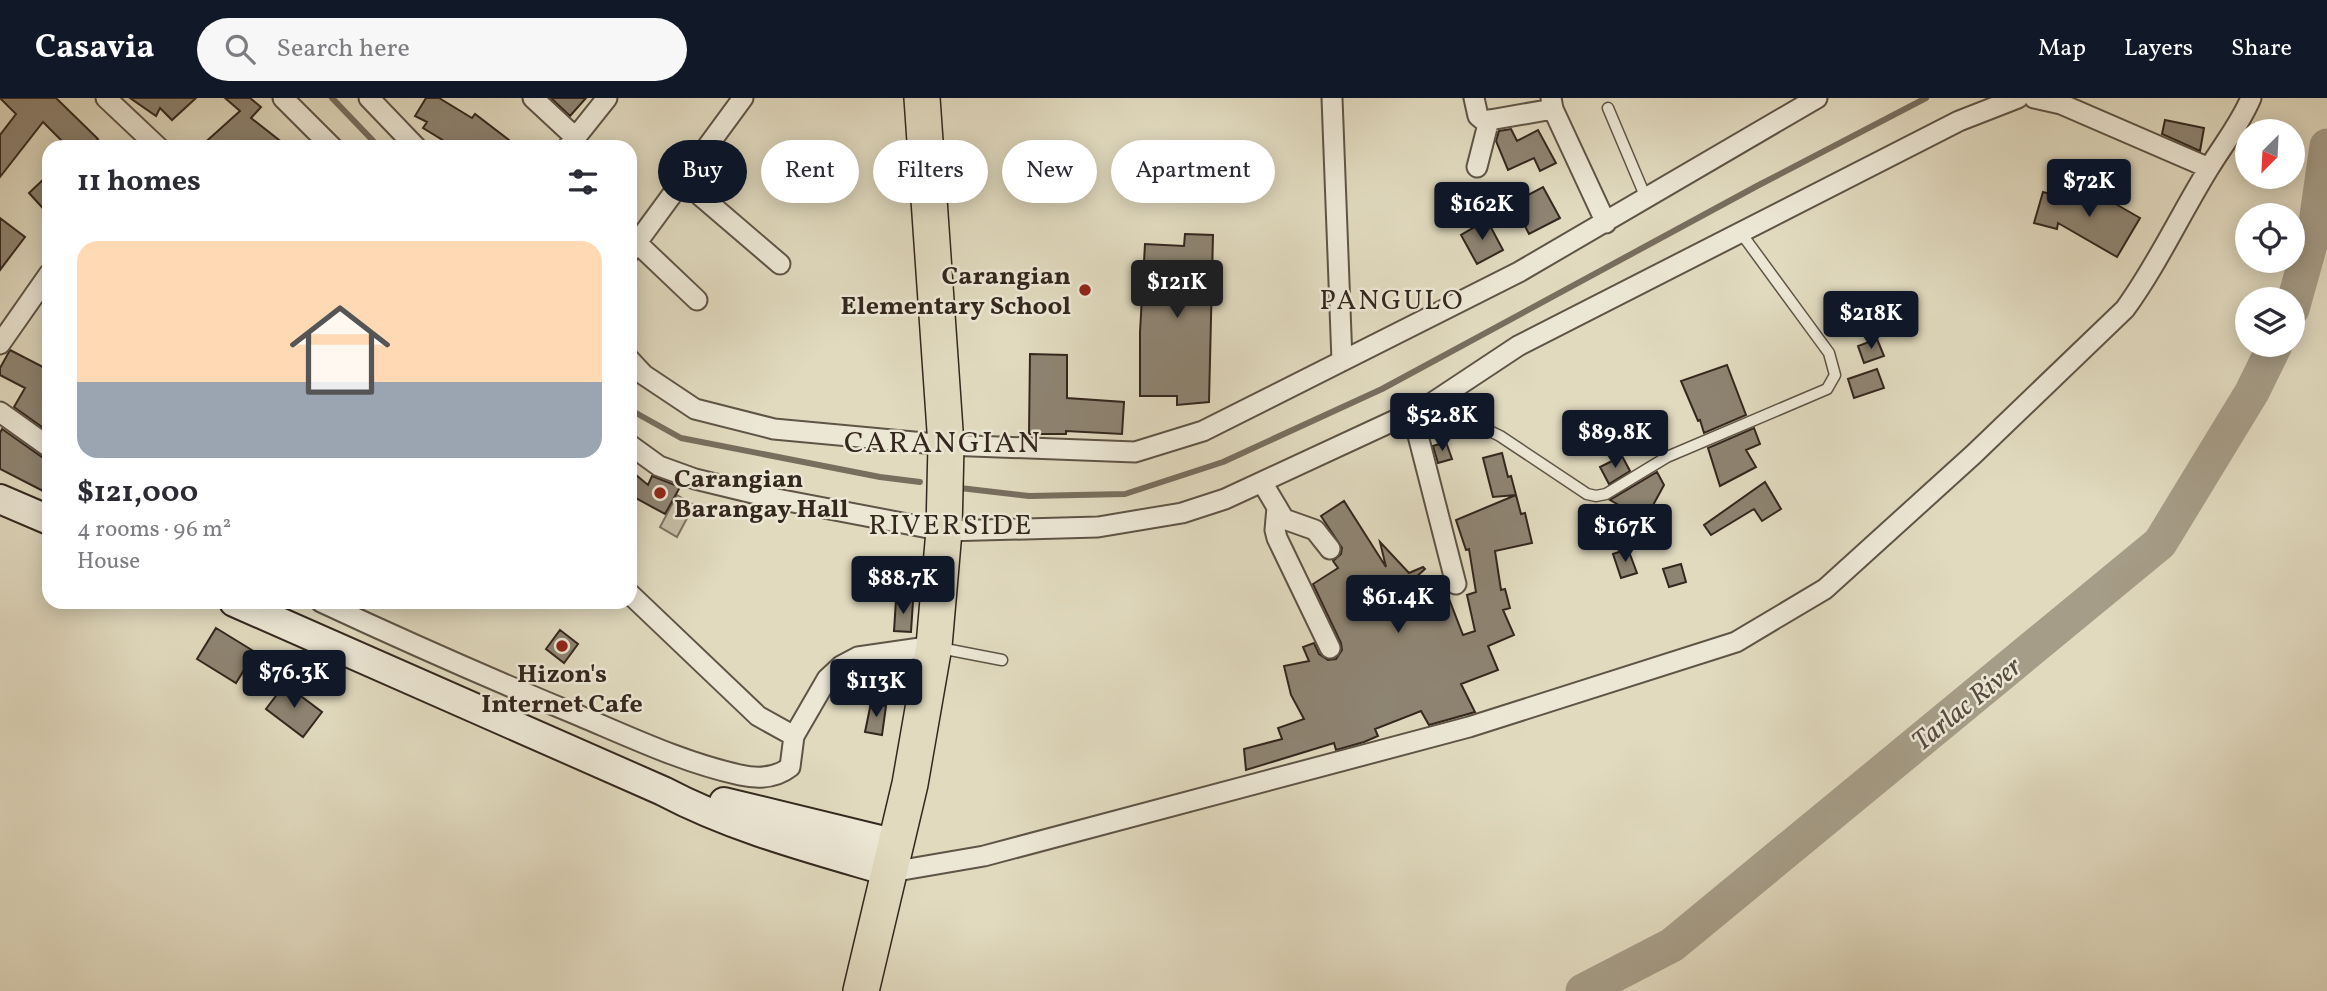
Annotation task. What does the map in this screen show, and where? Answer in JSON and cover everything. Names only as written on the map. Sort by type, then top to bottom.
[{"type":"highway","points":[[861,991],[891,869],[934,646],[944,531],[946,445],[922,98]]},
{"type":"main road","points":[[0,499],[42,517]]},
{"type":"main road","points":[[250,609],[663,791],[691,793],[766,814],[891,869]]},
{"type":"street","points":[[106,98],[145,140]]},
{"type":"street","points":[[284,98],[325,140]]},
{"type":"street","points":[[369,98],[409,140]]},
{"type":"street","points":[[533,98],[570,140]]},
{"type":"street","points":[[574,140],[607,98]]},
{"type":"street","points":[[712,140],[743,98]]},
{"type":"street","points":[[1332,98],[1342,361]]},
{"type":"street","points":[[1474,98],[1478,116],[1484,121],[1552,104],[1606,223]]},
{"type":"street","points":[[637,367],[695,409],[774,429],[946,445],[1135,453],[1203,431],[1519,272],[1817,98]]},
{"type":"street","points":[[637,450],[659,466],[695,479],[776,499],[944,531],[1098,527],[1182,513],[1225,499],[1432,403],[1518,346],[1959,121],[2018,98]]},
{"type":"street","points":[[2034,98],[2061,104],[2209,168]]},
{"type":"street","points":[[891,869],[985,856],[1455,730],[1736,642],[1825,589],[1974,454],[2125,309],[2140,288],[2209,168],[2244,116],[2251,98]]},
{"type":"street","points":[[1478,167],[1489,120]]},
{"type":"street","points":[[637,242],[665,203]]},
{"type":"street","points":[[709,203],[780,264]]},
{"type":"street","points":[[637,250],[697,300]]},
{"type":"street","points":[[0,344],[42,284]]},
{"type":"street","points":[[0,412],[42,442]]},
{"type":"street","points":[[1412,412],[1456,584]]},
{"type":"street","points":[[1262,482],[1289,522],[1306,525],[1320,533],[1330,549]]},
{"type":"street","points":[[1277,507],[1277,538],[1330,648]]},
{"type":"street","points":[[637,601],[758,716],[794,736]]},
{"type":"street","points":[[336,609],[452,662],[698,763],[742,776],[780,775],[790,767],[794,736],[827,679],[841,666],[858,657],[934,646]]},
{"type":"lane","points":[[1608,108],[1646,199]]},
{"type":"lane","points":[[1432,403],[1500,436],[1587,494],[1596,496],[1606,494],[1667,457],[1827,388],[1835,375],[1829,352],[1741,233]]},
{"type":"lane","points":[[934,646],[1002,660]]},
{"type":"shaded area","points":[[677,495],[694,505],[677,537],[660,527]]},
{"type":"building","points":[[0,98],[56,98],[98,139],[61,140],[43,122],[0,177],[0,135],[16,114]]},
{"type":"building","points":[[130,98],[196,98],[172,120],[160,108],[156,116]]},
{"type":"building","points":[[225,98],[250,98],[261,107],[251,118],[279,140],[208,140],[240,111]]},
{"type":"building","points":[[426,98],[439,98],[472,118],[475,114],[509,140],[443,140],[423,128],[427,122],[415,116]]},
{"type":"building","points":[[551,98],[586,98],[570,116]]},
{"type":"building","points":[[2165,120],[2204,128],[2200,151],[2162,134]]},
{"type":"building","points":[[1511,129],[1517,141],[1538,130],[1556,163],[1540,171],[1534,158],[1508,170],[1496,141],[1499,131]]},
{"type":"building","points":[[42,181],[42,207],[29,193]]},
{"type":"building","points":[[1543,187],[1560,218],[1529,234],[1513,203]]},
{"type":"building","points":[[2088,188],[2140,218],[2117,257],[2058,223],[2057,229],[2034,223],[2043,192],[2080,202]]},
{"type":"building","points":[[0,218],[25,237],[0,270]]},
{"type":"building","points":[[1487,220],[1503,250],[1477,264],[1461,235]]},
{"type":"building","points":[[1185,234],[1213,235],[1209,402],[1177,405],[1177,396],[1140,396],[1140,332],[1145,244],[1184,246]]},
{"type":"building","points":[[1877,339],[1884,356],[1864,363],[1858,346]]},
{"type":"building","points":[[10,350],[42,366],[42,427],[14,407],[25,388],[0,375],[0,368]]},
{"type":"building","points":[[1030,354],[1067,355],[1067,398],[1124,402],[1122,434],[1066,431],[1066,434],[1029,434]]},
{"type":"building","points":[[1727,365],[1746,415],[1704,433],[1681,381]]},
{"type":"building","points":[[1877,369],[1884,388],[1854,398],[1848,379]]},
{"type":"building","points":[[1754,428],[1760,444],[1746,450],[1756,467],[1720,486],[1708,448]]},
{"type":"building","points":[[2,429],[42,457],[42,490],[0,469]]},
{"type":"building","points":[[1446,442],[1452,459],[1438,463],[1433,446]]},
{"type":"building","points":[[1502,453],[1516,495],[1493,497],[1483,458]]},
{"type":"building","points":[[1622,456],[1630,471],[1609,484],[1600,467]]},
{"type":"building","points":[[1657,472],[1664,485],[1645,520],[1610,500]]},
{"type":"building","name":"Carangian Barangay Hall","points":[[637,476],[648,485],[652,476],[680,487],[665,514],[637,499]]},
{"type":"building","points":[[1765,482],[1781,509],[1762,521],[1754,509],[1711,535],[1704,525]]},
{"type":"building","points":[[1516,495],[1521,514],[1525,513],[1532,543],[1495,551],[1501,590],[1505,589],[1510,608],[1503,610],[1514,635],[1488,646],[1498,670],[1461,684],[1475,712],[1429,725],[1421,711],[1375,729],[1378,736],[1364,742],[1336,750],[1334,743],[1246,770],[1244,749],[1282,739],[1278,728],[1304,719],[1291,695],[1284,666],[1309,661],[1303,647],[1314,643],[1319,654],[1328,660],[1336,659],[1342,650],[1313,584],[1338,568],[1333,561],[1341,554],[1342,548],[1321,516],[1344,501],[1386,567],[1380,542],[1409,573],[1423,567],[1425,569],[1383,607],[1435,592],[1437,602],[1449,599],[1463,635],[1475,631],[1467,595],[1476,592],[1469,549],[1466,550],[1456,520]]},
{"type":"building","points":[[1628,549],[1637,573],[1621,578],[1613,554]]},
{"type":"building","points":[[1681,564],[1686,582],[1669,587],[1663,569]]},
{"type":"building","points":[[896,600],[913,601],[911,632],[894,631]]},
{"type":"building","points":[[216,628],[255,652],[236,683],[197,659]]},
{"type":"building","name":"Hizon's Internet Cafe","points":[[560,630],[578,644],[564,663],[546,649]]},
{"type":"building","points":[[285,684],[322,712],[303,737],[266,709]]},
{"type":"building","points":[[871,703],[886,706],[882,735],[865,732]]},
{"type":"waterway","points":[[332,98],[372,140]]},
{"type":"waterway","points":[[960,488],[1029,496],[1125,494],[1223,462],[1382,389],[1757,186],[1926,98]]},
{"type":"waterway","name":"Tarlac River","points":[[2298,287],[2316,223],[2327,146]]},
{"type":"waterway","name":"Tarlac River","points":[[1583,991],[1672,945],[2160,543],[2252,392],[2269,357]]},
{"type":"waterway","points":[[637,414],[681,438],[880,477],[920,482]]},
{"type":"place","name":"Carangian Elementary School","points":[[1085,290]]},
{"type":"place","name":"Carangian Barangay Hall","points":[[660,493]]},
{"type":"place","name":"Hizon's Internet Cafe","points":[[562,646]]},
{"type":"district","name":"PANGULO","points":[[1392,299]]},
{"type":"district","name":"CARANGIAN","points":[[943,442]]},
{"type":"district","name":"RIVERSIDE","points":[[951,524]]}]
